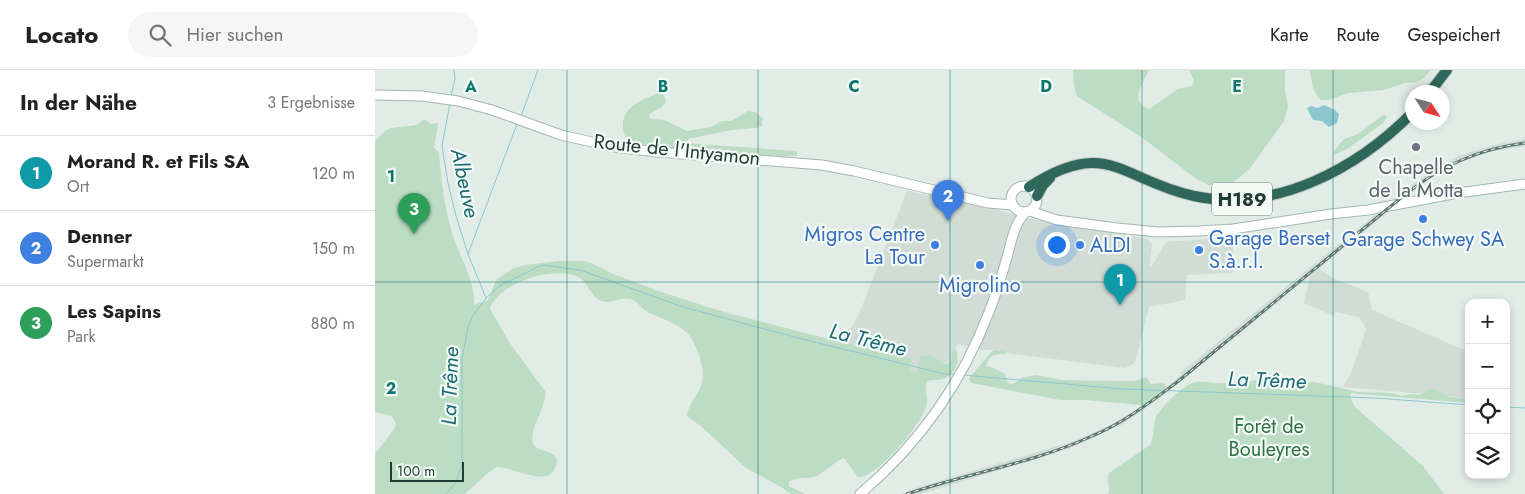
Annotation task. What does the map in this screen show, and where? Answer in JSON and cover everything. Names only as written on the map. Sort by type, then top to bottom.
[{"type":"highway","points":[[1435,85],[1447,70]]},
{"type":"highway","name":"H189","points":[[1029,187],[1075,164],[1099,163],[1118,167],[1176,191],[1199,197],[1235,200],[1271,196],[1308,184],[1346,164],[1381,140],[1405,119]]},
{"type":"highway","name":"H189","points":[[1037,198],[1043,185],[1054,174]]},
{"type":"main road","name":"Route de l'Intyamon","points":[[375,96],[422,96],[458,101],[567,136],[620,148],[796,162],[834,167],[981,202],[1014,206]]},
{"type":"main road","points":[[1014,206],[1019,211],[1028,211],[1054,219],[1149,232],[1199,231],[1233,229],[1391,206],[1525,182]]},
{"type":"main road","points":[[860,494],[887,470],[912,443],[953,386],[979,338],[994,298],[1013,234],[1020,219],[1036,205],[1035,191],[1029,187],[1019,187],[1012,195],[1014,206],[1013,234]]},
{"type":"main road","name":"Route de l'Intyamon","points":[[981,202],[995,201],[1012,195]]},
{"type":"main road","points":[[1037,198],[1049,212],[1068,220]]},
{"type":"shaded area","points":[[1525,139],[1525,146],[1489,152],[1464,161],[1431,178],[1319,269],[1335,279],[1368,292],[1372,310],[1465,350],[1465,398],[1343,387],[1351,373],[1366,330],[1359,317],[1336,312],[1334,316],[1304,303],[1310,276],[1159,399],[1123,424],[1068,449],[921,494],[900,494],[1074,441],[1113,424],[1137,409],[1170,384],[1182,374],[1181,372],[1418,180],[1458,156],[1494,145]]},
{"type":"shaded area","points":[[907,191],[984,206],[1025,218],[1147,239],[1152,245],[1150,265],[1152,266],[1166,242],[1233,237],[1233,273],[1187,275],[1185,300],[1149,307],[1135,363],[1125,368],[1006,353],[999,350],[981,350],[958,344],[947,364],[920,358],[918,370],[912,373],[909,369],[912,360],[907,357],[842,343],[844,336],[854,324],[861,309]]},
{"type":"green space","points":[[1073,70],[1149,70],[1141,86],[1139,97],[1143,106],[1149,109],[1178,89],[1192,86],[1194,81],[1189,70],[1285,70],[1285,89],[1288,107],[1284,121],[1251,167],[1238,179],[1227,185],[1208,185],[1195,178],[1144,139],[1077,96]]},
{"type":"green space","points":[[1309,70],[1431,70],[1424,78],[1417,82],[1405,83],[1384,90],[1349,93],[1328,100],[1321,100],[1314,89]]},
{"type":"green space","points":[[660,92],[664,94],[666,102],[662,107],[649,114],[651,119],[664,120],[687,131],[711,127],[722,121],[731,121],[748,111],[755,112],[763,118],[762,126],[757,128],[732,130],[688,139],[687,143],[793,151],[797,152],[797,156],[665,149],[630,142],[625,136],[623,128],[623,120],[629,109],[640,101]]},
{"type":"green space","points":[[1383,115],[1387,118],[1383,123],[1349,148],[1334,155],[1333,152],[1344,139],[1358,134]]},
{"type":"green space","points":[[424,119],[431,124],[438,123],[434,148],[439,152],[448,218],[470,279],[474,305],[488,300],[496,280],[512,269],[525,265],[558,261],[584,261],[661,292],[724,312],[879,352],[907,357],[912,360],[909,369],[912,373],[917,371],[922,355],[932,356],[947,364],[953,351],[956,349],[958,358],[956,367],[951,374],[941,380],[927,381],[927,404],[916,426],[887,460],[876,469],[858,477],[844,458],[817,476],[795,479],[789,482],[789,486],[805,494],[791,494],[746,468],[703,428],[687,416],[703,380],[701,360],[690,335],[672,323],[646,311],[631,299],[605,302],[597,299],[586,283],[570,274],[558,273],[530,278],[504,291],[495,299],[490,309],[509,342],[545,391],[545,397],[532,440],[536,447],[557,459],[555,469],[549,475],[532,476],[497,467],[465,494],[375,494],[375,454],[396,424],[392,416],[375,412],[375,141],[391,128],[417,125]]},
{"type":"green space","points":[[992,351],[1004,351],[1006,354],[993,355],[986,366],[1005,374],[1010,384],[1015,383],[1021,378],[1035,375],[1063,380],[1116,381],[1135,381],[1146,377],[1151,384],[1164,383],[1167,388],[1149,402],[1141,405],[1085,400],[1060,400],[971,383],[969,378]]},
{"type":"green space","name":"Forêt de Bouleyres","points":[[1258,380],[1315,382],[1358,392],[1391,393],[1402,396],[1410,394],[1420,395],[1434,389],[1449,397],[1465,399],[1465,403],[1352,393],[1350,396],[1355,407],[1423,466],[1444,494],[1108,494],[1109,473],[1150,445],[1157,415],[1183,388],[1198,382]]},
{"type":"water","points":[[1324,105],[1339,114],[1337,123],[1329,127],[1322,121],[1313,120],[1307,108],[1311,106],[1318,108]]},
{"type":"waterway","name":"Albeuve","points":[[451,96],[455,79],[454,70]]},
{"type":"waterway","points":[[521,116],[538,70]]},
{"type":"waterway","name":"Albeuve","points":[[450,103],[442,146],[448,183],[468,254],[486,298]]},
{"type":"waterway","points":[[468,254],[517,124]]},
{"type":"waterway","name":"La Trême","points":[[446,494],[456,482],[462,465],[462,359],[468,327],[472,317],[486,298],[501,285],[542,265],[580,270],[683,307],[802,339],[945,374],[954,374]]},
{"type":"waterway","name":"La Trême","points":[[963,375],[1122,389],[1375,398],[1465,405]]},
{"type":"waterway","name":"La Trême","points":[[1510,407],[1525,408]]},
{"type":"railway","points":[[907,494],[1024,461],[1070,445],[1114,425],[1176,383],[1416,186],[1459,161],[1491,150],[1525,143]]},
{"type":"place","name":"Chapelle de la Motta","points":[[1416,147]]},
{"type":"place","name":"Garage Schwey SA","points":[[1423,219]]},
{"type":"place","name":"Denner","points":[[948,221]]},
{"type":"place","name":"Les Sapins","points":[[414,234]]},
{"type":"place","name":"Migros Centre La Tour","points":[[935,245]]},
{"type":"place","name":"ALDI","points":[[1080,245]]},
{"type":"place","name":"Garage Berset S.à.r.l.","points":[[1199,250]]},
{"type":"place","name":"Migrolino","points":[[980,265]]},
{"type":"place","name":"Morand R. et Fils SA","points":[[1120,305]]}]
